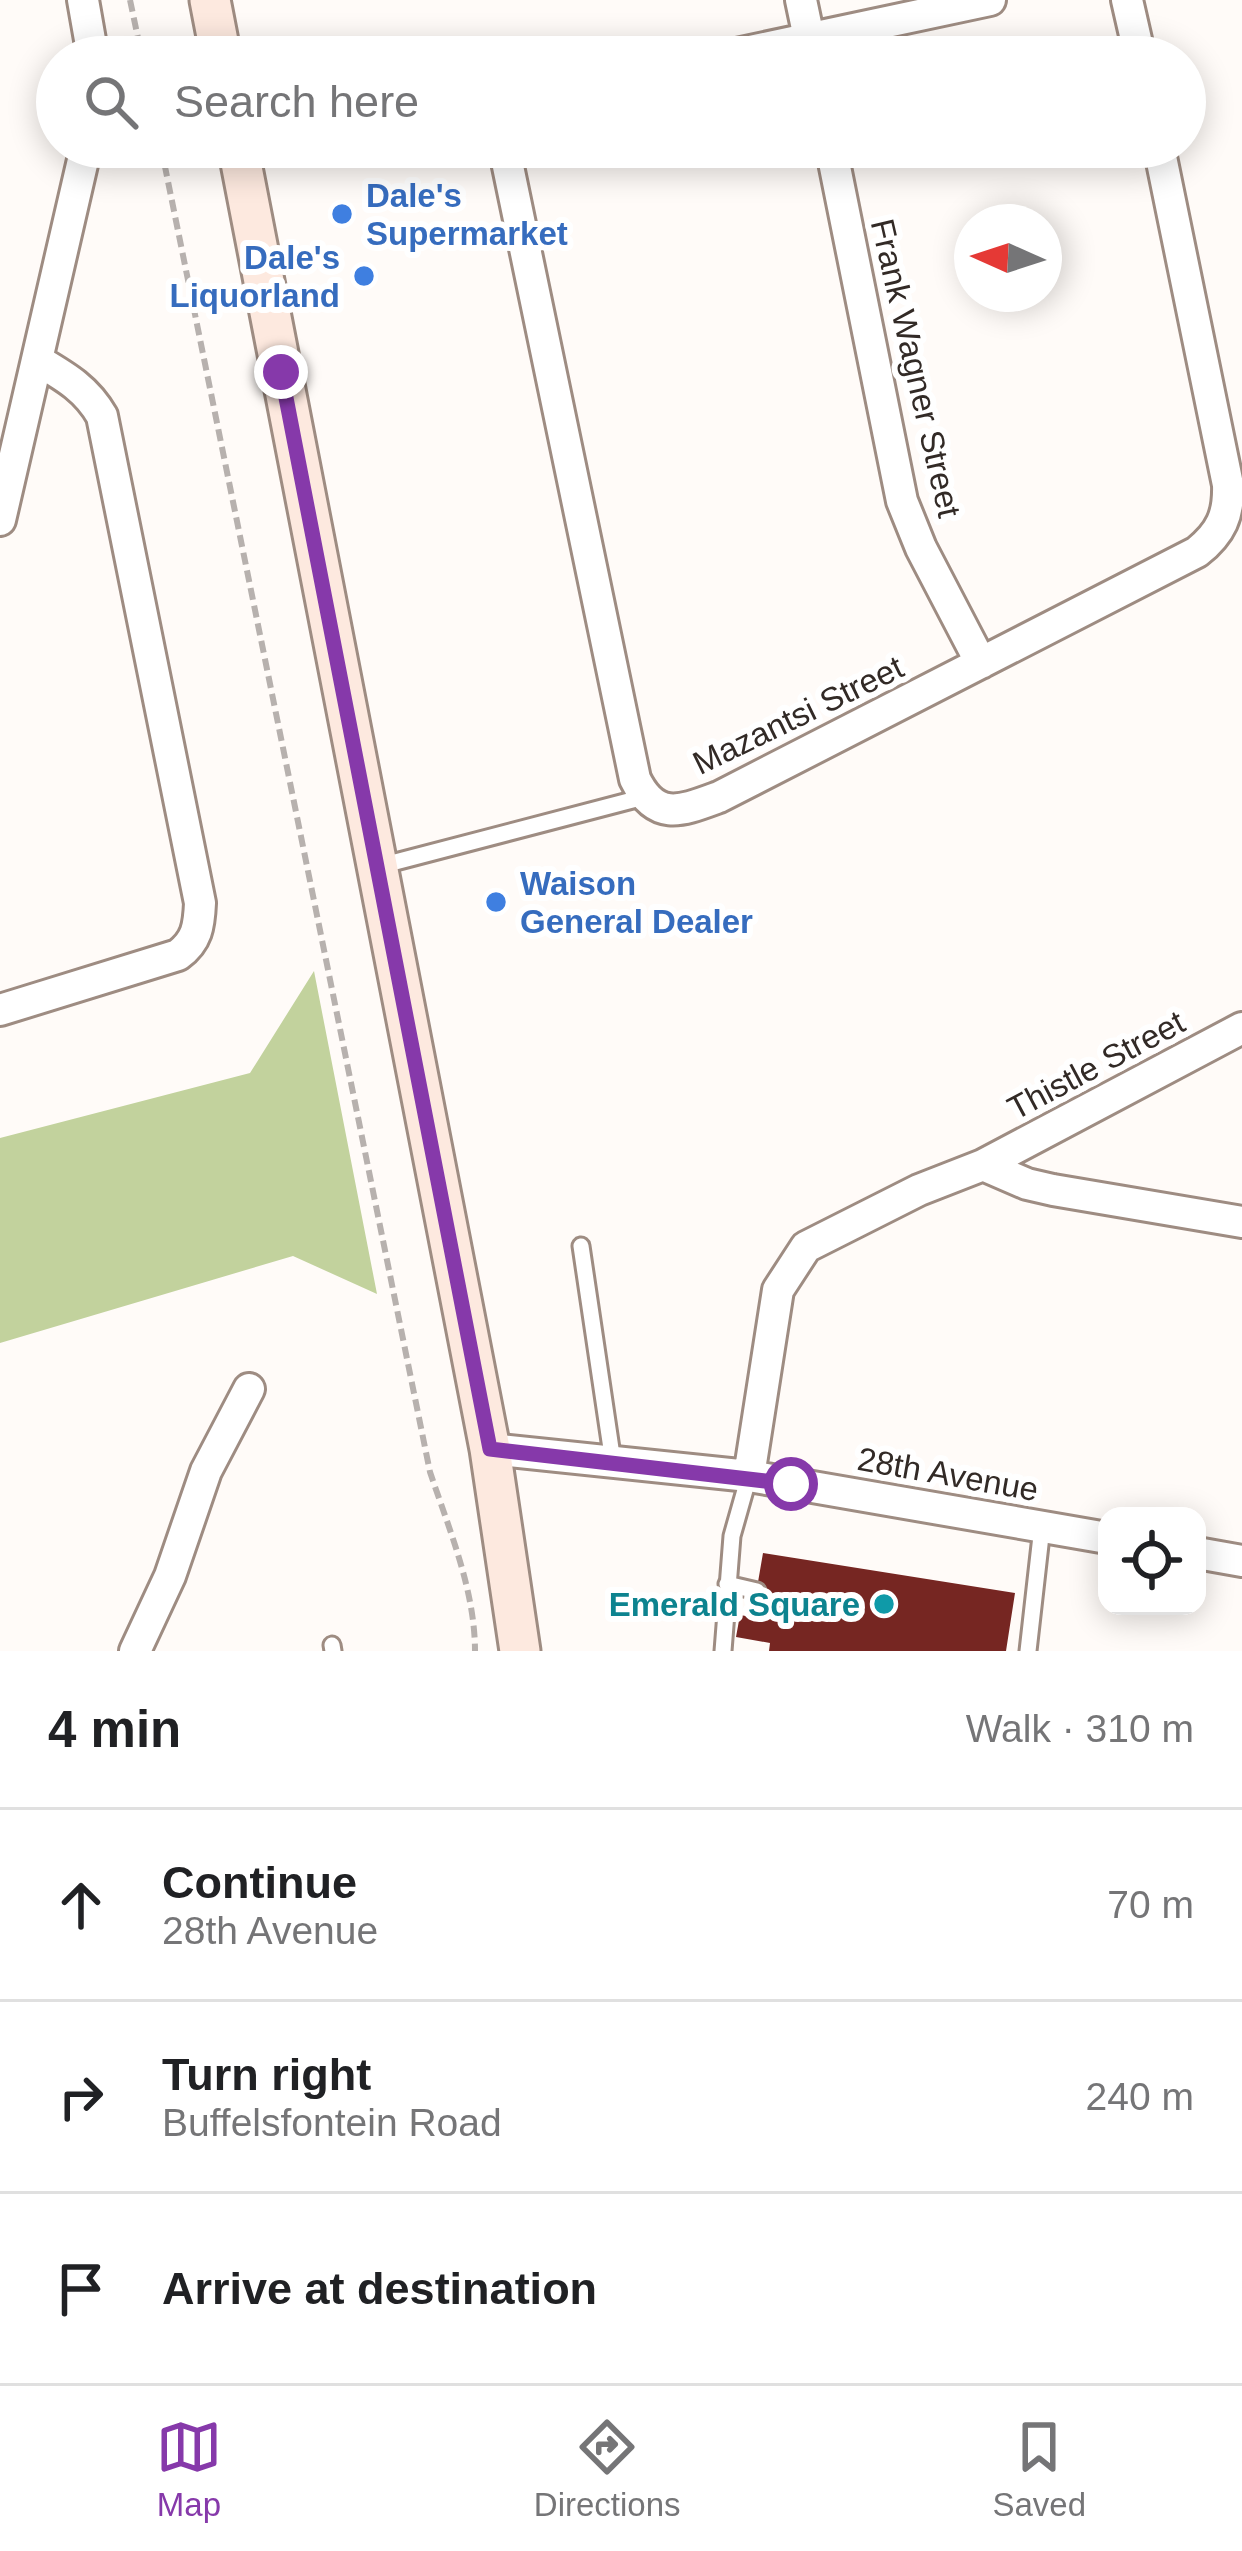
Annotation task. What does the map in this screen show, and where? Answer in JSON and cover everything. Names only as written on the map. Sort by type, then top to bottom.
[{"type":"main road","points":[[209,0],[216,36]]},
{"type":"main road","points":[[242,168],[490,1449],[520,1651]]},
{"type":"street","points":[[83,0],[89,36]]},
{"type":"street","points":[[801,0],[809,36]]},
{"type":"street","points":[[856,36],[990,0]]},
{"type":"street","points":[[1127,0],[1135,36]]},
{"type":"street","points":[[0,520],[81,168]]},
{"type":"street","points":[[508,168],[635,779],[644,797]]},
{"type":"street","name":"Frank Wagner Street","points":[[835,168],[902,501],[981,663]]},
{"type":"street","name":"Mazantsi Street","points":[[644,797],[672,811],[719,797],[1197,552],[1224,524],[1228,505],[1224,453],[1163,168]]},
{"type":"street","points":[[0,1010],[178,956],[190,946],[200,920],[102,416],[92,398],[74,382],[37,360]]},
{"type":"street","name":"Thistle Street","points":[[749,1476],[778,1290],[795,1259],[822,1238],[919,1190],[983,1165],[1242,1028]]},
{"type":"street","name":"Thistle Street","points":[[983,1165],[1053,1190],[1242,1222]]},
{"type":"street","points":[[135,1651],[170,1576],[206,1472],[249,1389]]},
{"type":"street","name":"28th Avenue","points":[[490,1449],[749,1476],[1098,1536]]},
{"type":"street","points":[[1206,1555],[1242,1561]]},
{"type":"lane","points":[[377,867],[644,797]]},
{"type":"lane","points":[[581,1246],[613,1462]]},
{"type":"lane","points":[[723,1651],[736,1513],[749,1476]]},
{"type":"lane","points":[[1028,1651],[1042,1527]]},
{"type":"lane","points":[[727,1584],[757,1591]]},
{"type":"path","points":[[130,0],[138,36]]},
{"type":"path","points":[[165,168],[430,1472],[466,1587],[475,1625],[475,1651]]},
{"type":"green space","points":[[314,971],[377,1294],[293,1256],[0,1343],[0,1138],[250,1073]]},
{"type":"building","name":"Emerald Square","points":[[763,1553],[1015,1593],[1006,1651],[769,1651],[770,1643],[736,1637],[740,1615],[752,1617]]},
{"type":"place","name":"Dale's Supermarket","points":[[342,214]]},
{"type":"place","name":"Dale's Liquorland","points":[[364,276]]},
{"type":"place","name":"Waison General Dealer","points":[[496,902]]},
{"type":"place","name":"Emerald Square","points":[[884,1604]]},
{"type":"route","points":[[281,372],[490,1449],[791,1484]]}]
